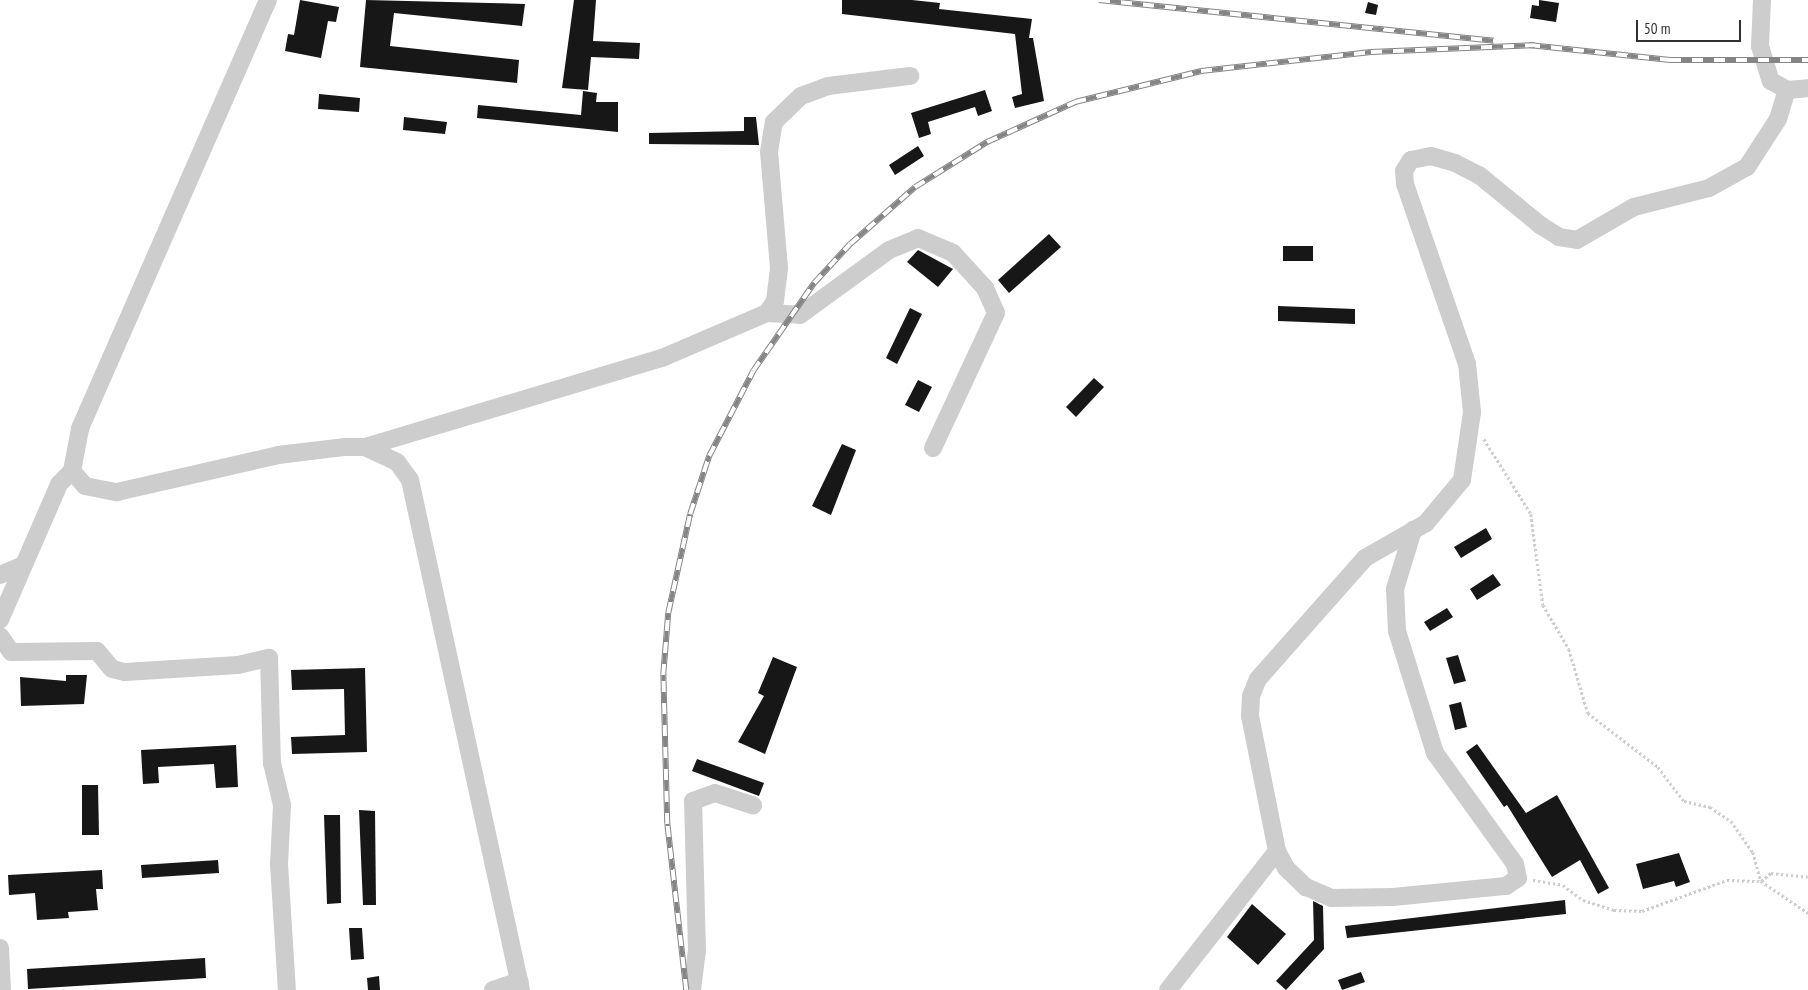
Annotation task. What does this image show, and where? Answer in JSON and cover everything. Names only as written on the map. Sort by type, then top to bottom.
[{"type":"street","points":[[0,620],[21,566],[59,484],[72,471],[76,437],[268,0]]},
{"type":"street","points":[[1762,0],[1760,46],[1771,81],[1788,90],[1808,88]]},
{"type":"street","points":[[767,313],[775,301],[779,268],[769,152],[774,122],[801,96],[828,86],[910,76]]},
{"type":"street","points":[[1413,530],[1395,589],[1397,631],[1434,753],[1515,864],[1518,878],[1506,886],[1393,897],[1332,898],[1306,887],[1286,868],[1277,851],[1253,746],[1250,696],[1272,661],[1365,558],[1413,530],[1446,504],[1462,480],[1470,430],[1467,364],[1405,184],[1404,171],[1411,160],[1431,156],[1455,163],[1487,180],[1540,225],[1560,237],[1578,240],[1634,207],[1709,188],[1747,167],[1774,127],[1788,90]]},
{"type":"street","points":[[72,471],[85,486],[117,492],[278,455],[364,447],[662,358],[767,313],[800,315],[904,240],[918,238],[953,253],[985,288],[996,313],[932,448]]},
{"type":"street","points":[[364,447],[397,462],[410,480],[520,986],[493,990]]},
{"type":"street","points":[[0,575],[21,566]]},
{"type":"street","points":[[0,636],[11,652],[96,651],[112,668],[125,672],[238,665],[269,658],[272,763],[282,805],[279,864],[287,990]]},
{"type":"street","points":[[692,990],[697,952],[693,801],[715,794],[753,805]]},
{"type":"street","points":[[1168,990],[1277,851]]},
{"type":"street","points":[[0,948],[2,990]]},
{"type":"path","points":[[1470,430],[1487,442],[1531,514],[1543,605],[1569,649],[1588,713],[1658,767],[1684,801],[1710,808],[1731,821],[1752,852],[1761,881]]},
{"type":"path","points":[[1761,881],[1770,873],[1808,877]]},
{"type":"path","points":[[1518,878],[1563,885],[1584,900],[1614,910],[1642,911],[1727,880],[1761,881],[1808,914]]},
{"type":"building","points":[[300,0],[339,7],[336,22],[328,21],[321,58],[285,51],[288,34],[294,35]]},
{"type":"building","points":[[366,0],[525,4],[522,26],[394,13],[390,46],[519,60],[517,83],[360,67]]},
{"type":"building","points":[[574,0],[596,0],[593,41],[640,43],[639,59],[591,57],[588,90],[562,88]]},
{"type":"building","points":[[842,0],[912,0],[940,3],[939,9],[1032,19],[1029,38],[1033,38],[1044,101],[1015,108],[1012,97],[1022,94],[1015,34],[842,14]]},
{"type":"building","points":[[1539,0],[1559,3],[1556,22],[1530,18],[1532,5],[1539,6]]},
{"type":"building","points":[[1368,2],[1378,5],[1376,15],[1365,13]]},
{"type":"building","points":[[985,90],[992,111],[978,116],[975,107],[928,122],[931,134],[919,138],[911,113]]},
{"type":"building","points":[[583,91],[597,93],[596,102],[618,102],[618,132],[477,118],[478,105],[581,115]]},
{"type":"building","points":[[319,94],[360,98],[359,112],[318,109]]},
{"type":"building","points":[[404,117],[447,122],[445,134],[403,130]]},
{"type":"building","points":[[744,117],[756,117],[759,145],[649,144],[649,133],[744,131]]},
{"type":"building","points":[[918,146],[924,156],[895,175],[889,165]]},
{"type":"building","points":[[1049,234],[1061,247],[1009,293],[998,280]]},
{"type":"building","points":[[1283,246],[1313,246],[1313,261],[1283,261]]},
{"type":"building","points":[[918,250],[953,269],[938,287],[907,262]]},
{"type":"building","points":[[1278,306],[1355,309],[1355,324],[1278,321]]},
{"type":"building","points":[[910,308],[922,314],[897,364],[886,358]]},
{"type":"building","points":[[1094,378],[1104,387],[1076,417],[1066,407]]},
{"type":"building","points":[[918,380],[932,387],[919,412],[905,405]]},
{"type":"building","points":[[842,444],[856,450],[831,515],[812,506]]},
{"type":"building","points":[[1486,528],[1492,539],[1461,558],[1454,547]]},
{"type":"building","points":[[1493,574],[1501,585],[1477,600],[1470,589]]},
{"type":"building","points":[[1447,608],[1453,617],[1430,631],[1424,622]]},
{"type":"building","points":[[1458,655],[1466,681],[1454,684],[1446,658]]},
{"type":"building","points":[[773,657],[797,667],[765,754],[738,742],[764,696],[758,693]]},
{"type":"building","points":[[365,668],[367,752],[292,754],[291,737],[345,735],[344,689],[292,690],[291,670]]},
{"type":"building","points":[[66,675],[87,675],[84,704],[21,706],[20,677],[66,681]]},
{"type":"building","points":[[1461,702],[1467,727],[1455,730],[1449,705]]},
{"type":"building","points":[[1477,744],[1526,813],[1557,795],[1609,888],[1598,894],[1580,860],[1552,877],[1507,805],[1504,807],[1466,752]]},
{"type":"building","points":[[236,745],[238,787],[216,788],[214,764],[158,767],[159,783],[143,784],[141,750]]},
{"type":"building","points":[[697,759],[764,783],[759,796],[692,771]]},
{"type":"building","points":[[82,785],[98,785],[99,835],[82,835]]},
{"type":"building","points":[[359,810],[375,811],[376,905],[363,905]]},
{"type":"building","points":[[324,815],[340,815],[341,903],[327,904]]},
{"type":"building","points":[[1679,853],[1690,882],[1676,887],[1674,881],[1643,889],[1636,864]]},
{"type":"building","points":[[218,860],[219,873],[142,878],[141,865]]},
{"type":"building","points":[[102,870],[103,889],[96,889],[98,910],[68,912],[69,918],[37,920],[35,893],[9,895],[8,875]]},
{"type":"building","points":[[1565,900],[1566,914],[1347,938],[1345,926]]},
{"type":"building","points":[[1313,901],[1323,906],[1324,949],[1286,990],[1276,981],[1314,940]]},
{"type":"building","points":[[1252,904],[1286,934],[1258,965],[1227,937]]},
{"type":"building","points":[[349,928],[362,928],[364,959],[351,960]]},
{"type":"building","points":[[205,958],[206,978],[28,989],[27,969]]},
{"type":"building","points":[[1361,972],[1365,982],[1342,990],[1338,980]]},
{"type":"building","points":[[379,976],[380,990],[368,990],[367,978]]},
{"type":"railway","points":[[1099,0],[1494,41]]},
{"type":"railway","points":[[1529,45],[1670,60],[1808,60]]},
{"type":"railway","points":[[686,990],[667,824],[663,675],[668,613],[690,514],[709,456],[753,371],[814,283],[850,244],[915,187],[987,142],[1075,102],[1201,71],[1371,52],[1535,45]]}]
